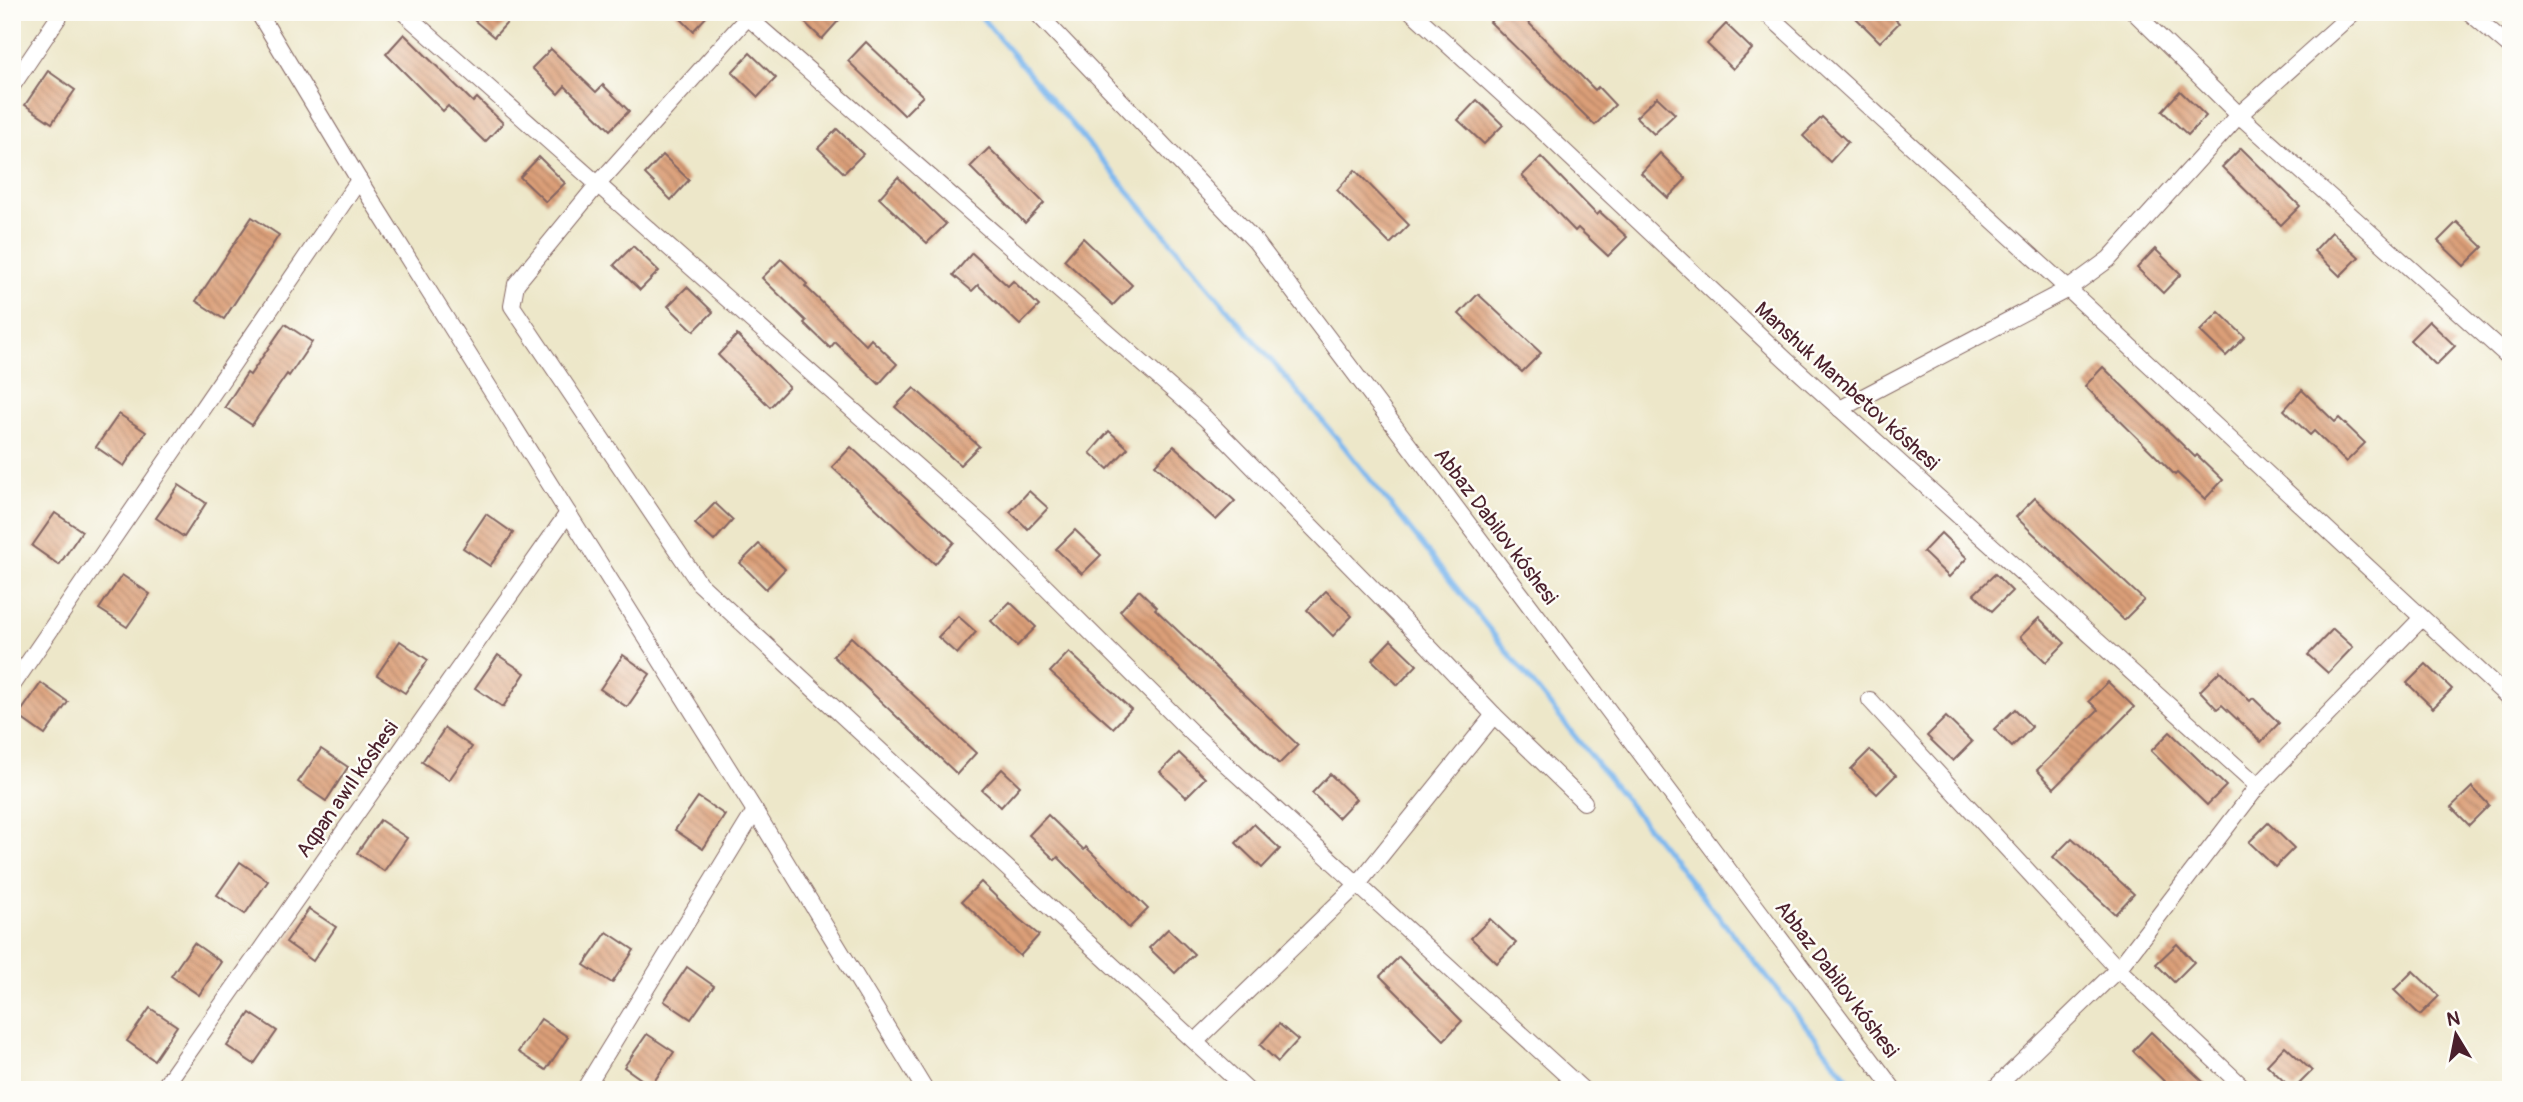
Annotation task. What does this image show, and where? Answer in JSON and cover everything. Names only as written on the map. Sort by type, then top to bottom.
[{"type":"street","points":[[12,86],[62,12]]},
{"type":"street","points":[[258,12],[359,180],[755,811],[925,1090]]},
{"type":"street","points":[[403,12],[985,527],[1194,735],[1583,1090]]},
{"type":"street","name":"Abbaz Dabilov kóshesi","points":[[1036,12],[1256,242],[1894,1090]]},
{"type":"street","name":"Manshuk Mambetov kóshesi","points":[[1412,12],[1840,409],[2258,786]]},
{"type":"street","points":[[1765,12],[2511,700]]},
{"type":"street","points":[[2134,12],[2239,115],[2511,359]]},
{"type":"street","points":[[1840,409],[2068,289],[2109,259],[2239,115],[2354,12]]},
{"type":"street","points":[[2469,12],[2511,48]]},
{"type":"street","points":[[1247,1090],[699,583],[512,306],[516,284],[598,184],[744,15],[1205,418],[1494,715],[1584,802]]},
{"type":"street","points":[[12,686],[359,180]]},
{"type":"street","name":"Aqpan awıl kóshesi","points":[[162,1090],[568,513]]},
{"type":"street","points":[[1993,1090],[2118,969],[2258,786],[2421,619]]},
{"type":"street","points":[[1870,700],[2118,969],[2246,1090]]},
{"type":"street","points":[[1196,1041],[1358,884],[1494,715]]},
{"type":"street","points":[[584,1090],[755,811]]},
{"type":"building","points":[[483,12],[517,12],[494,37],[475,21]]},
{"type":"building","points":[[674,12],[711,12],[693,31]]},
{"type":"building","points":[[794,12],[833,12],[840,19],[822,39]]},
{"type":"building","points":[[1500,12],[1518,12],[1595,90],[1598,87],[1615,105],[1595,125],[1490,22]]},
{"type":"building","points":[[1850,12],[1888,12],[1899,23],[1880,42]]},
{"type":"building","points":[[1726,24],[1752,49],[1733,69],[1707,44]]},
{"type":"building","points":[[404,34],[473,102],[477,98],[503,123],[485,142],[448,106],[443,111],[386,54]]},
{"type":"building","points":[[866,42],[923,96],[904,115],[848,61]]},
{"type":"building","points":[[551,49],[596,92],[603,85],[629,111],[610,130],[565,86],[558,94],[532,68]]},
{"type":"building","points":[[750,53],[776,78],[758,97],[732,72]]},
{"type":"building","points":[[48,71],[75,90],[52,123],[25,105]]},
{"type":"building","points":[[2180,91],[2206,116],[2188,135],[2162,111]]},
{"type":"building","points":[[1657,97],[1675,114],[1654,134],[1636,117]]},
{"type":"building","points":[[1477,100],[1503,125],[1484,144],[1458,120]]},
{"type":"building","points":[[1822,117],[1848,142],[1830,162],[1803,136]]},
{"type":"building","points":[[837,129],[863,154],[844,173],[818,148]]},
{"type":"building","points":[[989,148],[1044,203],[1025,223],[970,167]]},
{"type":"building","points":[[2241,148],[2300,206],[2281,225],[2222,167]]},
{"type":"building","points":[[1660,153],[1686,179],[1668,198],[1641,173]]},
{"type":"building","points":[[663,155],[689,180],[671,200],[645,174]]},
{"type":"building","points":[[539,157],[565,183],[546,202],[520,177]]},
{"type":"building","points":[[1541,157],[1597,215],[1600,212],[1627,237],[1608,256],[1578,228],[1575,231],[1522,176]]},
{"type":"building","points":[[1355,170],[1409,225],[1390,244],[1337,190]]},
{"type":"building","points":[[898,177],[946,224],[927,243],[879,198]]},
{"type":"building","points":[[252,217],[279,235],[224,319],[196,301]]},
{"type":"building","points":[[2457,222],[2483,247],[2464,266],[2438,241]]},
{"type":"building","points":[[2332,232],[2359,257],[2340,276],[2314,251]]},
{"type":"building","points":[[1083,238],[1132,285],[1113,305],[1064,260]]},
{"type":"building","points":[[633,246],[659,271],[640,290],[614,265]]},
{"type":"building","points":[[2155,249],[2181,274],[2163,293],[2137,268]]},
{"type":"building","points":[[972,253],[1008,286],[1013,281],[1039,306],[1020,325],[978,285],[972,291],[953,275]]},
{"type":"building","points":[[781,259],[866,345],[871,339],[897,364],[879,384],[835,342],[830,348],[762,278]]},
{"type":"building","points":[[687,287],[713,312],[694,331],[668,306]]},
{"type":"building","points":[[1478,294],[1541,353],[1522,372],[1459,314]]},
{"type":"building","points":[[2219,312],[2245,337],[2226,356],[2200,331]]},
{"type":"building","points":[[2429,321],[2455,346],[2436,365],[2410,340]]},
{"type":"building","points":[[285,324],[312,342],[252,425],[225,407]]},
{"type":"building","points":[[737,335],[789,387],[770,407],[718,355]]},
{"type":"building","points":[[2103,367],[2195,457],[2197,455],[2223,480],[2205,499],[2177,473],[2175,475],[2085,386]]},
{"type":"building","points":[[914,388],[979,446],[960,465],[895,407]]},
{"type":"building","points":[[2302,390],[2335,422],[2339,418],[2365,443],[2346,462],[2314,431],[2310,435],[2284,410]]},
{"type":"building","points":[[119,414],[146,432],[124,466],[96,447]]},
{"type":"building","points":[[1109,431],[1128,448],[1108,469],[1090,453]]},
{"type":"building","points":[[1174,446],[1235,501],[1216,520],[1155,465]]},
{"type":"building","points":[[851,447],[954,542],[935,564],[832,467]]},
{"type":"building","points":[[179,485],[206,503],[184,537],[156,518]]},
{"type":"building","points":[[1029,491],[1048,508],[1028,529],[1010,512]]},
{"type":"building","points":[[2035,498],[2144,600],[2124,620],[2016,517]]},
{"type":"building","points":[[715,503],[733,520],[714,541],[695,524]]},
{"type":"building","points":[[55,513],[82,531],[59,565],[32,546]]},
{"type":"building","points":[[486,514],[513,533],[490,566],[463,548]]},
{"type":"building","points":[[1075,530],[1101,555],[1082,574],[1056,549]]},
{"type":"building","points":[[1941,533],[1967,558],[1949,577],[1923,552]]},
{"type":"building","points":[[759,544],[785,569],[766,589],[740,563]]},
{"type":"building","points":[[1995,574],[2012,591],[1992,611],[1974,594]]},
{"type":"building","points":[[122,575],[150,594],[127,627],[99,609]]},
{"type":"building","points":[[1139,590],[1157,607],[1155,609],[1298,745],[1279,764],[1120,611]]},
{"type":"building","points":[[1326,591],[1352,616],[1333,636],[1307,610]]},
{"type":"building","points":[[1010,602],[1036,627],[1017,646],[991,621]]},
{"type":"building","points":[[958,616],[976,632],[957,654],[938,637]]},
{"type":"building","points":[[2039,618],[2065,643],[2046,662],[2020,637]]},
{"type":"building","points":[[2333,629],[2353,647],[2328,673],[2308,655]]},
{"type":"building","points":[[851,637],[976,753],[957,774],[833,656]]},
{"type":"building","points":[[1391,640],[1417,665],[1398,685],[1372,660]]},
{"type":"building","points":[[400,641],[428,660],[405,693],[377,675]]},
{"type":"building","points":[[1069,652],[1131,709],[1113,728],[1050,672]]},
{"type":"building","points":[[498,655],[525,673],[503,707],[475,688]]},
{"type":"building","points":[[623,655],[650,674],[627,707],[600,689]]},
{"type":"building","points":[[2426,664],[2452,689],[2433,708],[2407,683]]},
{"type":"building","points":[[2220,671],[2250,701],[2253,698],[2279,723],[2261,742],[2222,705],[2217,709],[2200,691]]},
{"type":"building","points":[[2108,682],[2134,707],[2054,788],[2037,770],[2098,710],[2089,701]]},
{"type":"building","points":[[41,683],[68,702],[45,735],[18,716]]},
{"type":"building","points":[[2015,709],[2032,727],[2012,747],[1994,729]]},
{"type":"building","points":[[1946,717],[1972,742],[1953,761],[1927,736]]},
{"type":"building","points":[[445,728],[472,747],[449,780],[422,762]]},
{"type":"building","points":[[2170,732],[2226,786],[2207,805],[2151,751]]},
{"type":"building","points":[[321,749],[348,767],[326,801],[298,782]]},
{"type":"building","points":[[1870,750],[1896,775],[1877,794],[1851,769]]},
{"type":"building","points":[[1179,753],[1205,778],[1186,797],[1160,772]]},
{"type":"building","points":[[1002,769],[1020,786],[1001,807],[982,790]]},
{"type":"building","points":[[1330,774],[1356,799],[1338,818],[1312,793]]},
{"type":"building","points":[[2472,787],[2489,805],[2469,825],[2451,807]]},
{"type":"building","points":[[698,797],[725,815],[703,849],[675,830]]},
{"type":"building","points":[[1048,815],[1084,850],[1086,847],[1148,909],[1129,928],[1058,857],[1055,860],[1029,835]]},
{"type":"building","points":[[380,820],[407,838],[384,871],[357,853]]},
{"type":"building","points":[[2268,823],[2294,848],[2275,867],[2249,842]]},
{"type":"building","points":[[1254,824],[1280,849],[1262,868],[1236,843]]},
{"type":"building","points":[[2072,838],[2134,894],[2115,914],[2053,857]]},
{"type":"building","points":[[240,862],[268,881],[245,914],[217,895]]},
{"type":"building","points":[[981,882],[1039,935],[1020,956],[962,901]]},
{"type":"building","points":[[309,909],[336,927],[313,961],[286,942]]},
{"type":"building","points":[[1490,919],[1516,943],[1497,963],[1471,938]]},
{"type":"building","points":[[1168,929],[1194,954],[1175,973],[1149,948]]},
{"type":"building","points":[[607,932],[634,950],[612,983],[584,965]]},
{"type":"building","points":[[194,943],[221,962],[199,995],[171,976]]},
{"type":"building","points":[[2177,944],[2194,962],[2174,982],[2156,964]]},
{"type":"building","points":[[1399,957],[1462,1021],[1444,1040],[1380,976]]},
{"type":"building","points":[[687,967],[714,986],[691,1019],[664,1001]]},
{"type":"building","points":[[2413,971],[2439,996],[2420,1015],[2394,990]]},
{"type":"building","points":[[150,1008],[177,1026],[154,1060],[127,1041]]},
{"type":"building","points":[[250,1013],[277,1031],[254,1064],[227,1046]]},
{"type":"building","points":[[541,1019],[568,1037],[546,1070],[518,1052]]},
{"type":"building","points":[[1279,1024],[1298,1040],[1278,1062],[1260,1045]]},
{"type":"building","points":[[2151,1032],[2212,1090],[2173,1090],[2133,1051]]},
{"type":"building","points":[[647,1034],[674,1052],[651,1086],[624,1067]]},
{"type":"building","points":[[2285,1046],[2312,1071],[2293,1090],[2267,1065]]},
{"type":"waterway","points":[[977,12],[1341,443],[1857,1090]]}]
